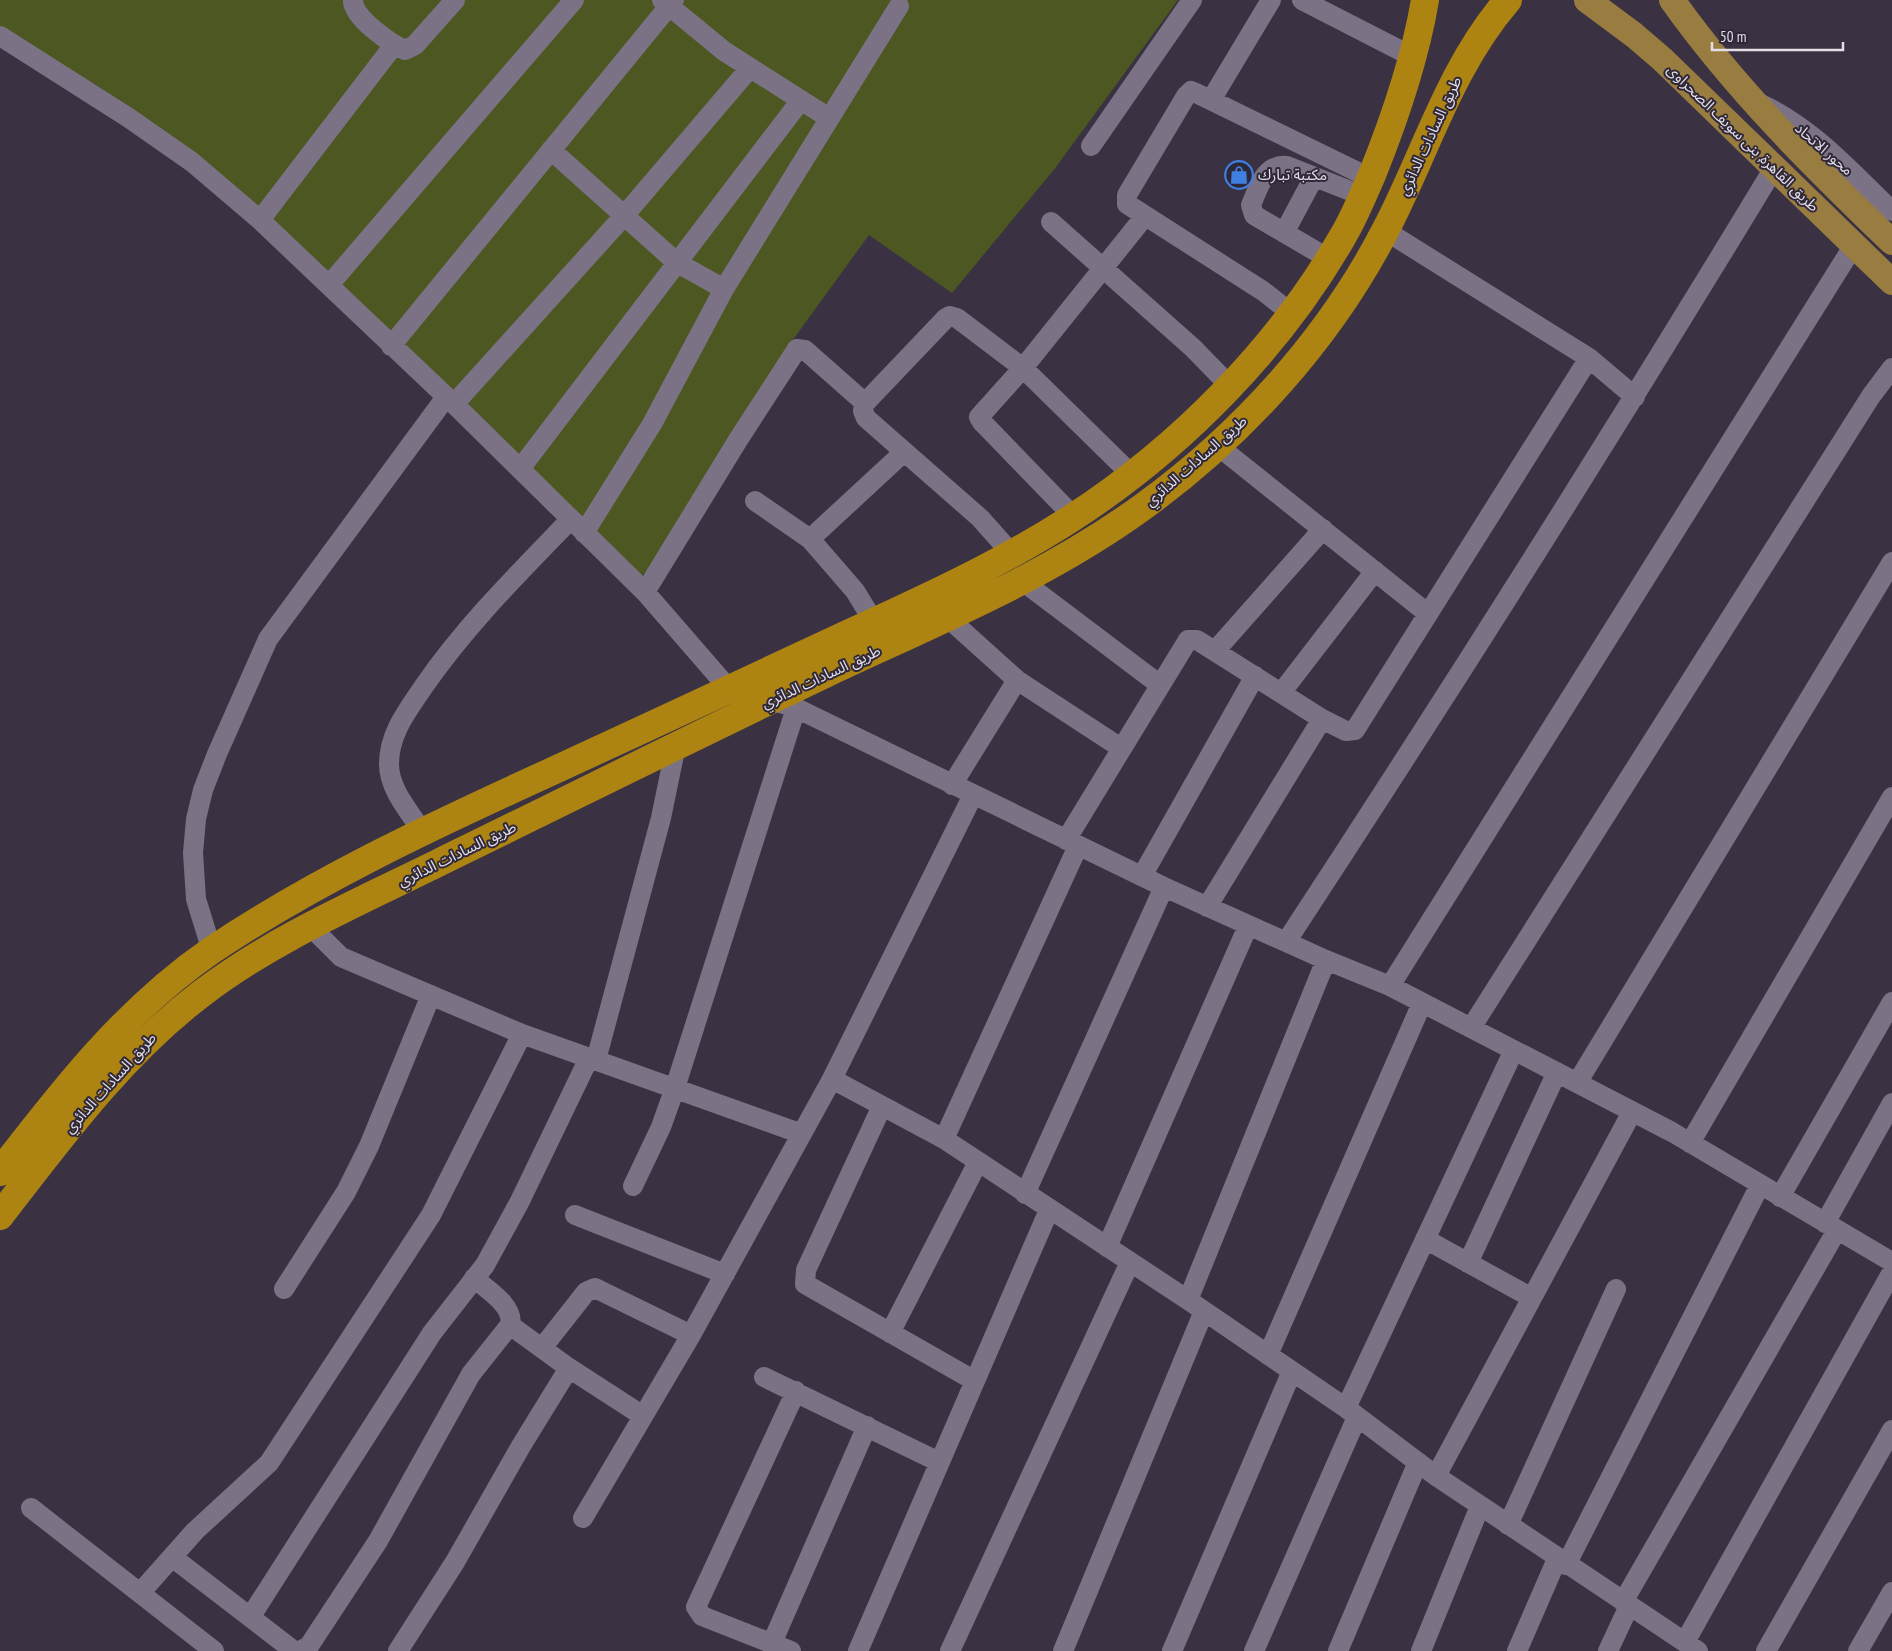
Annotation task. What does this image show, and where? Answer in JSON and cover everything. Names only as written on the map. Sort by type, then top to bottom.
[{"type":"highway","name":"طريق السادات الدائري","points":[[0,1172],[86,1064],[114,1033],[158,992],[212,950],[297,899],[422,831],[730,690],[1013,555],[1074,517],[1132,475],[1185,429],[1229,385],[1291,312],[1329,259],[1345,233],[1366,187],[1400,99],[1413,57],[1425,0]]},
{"type":"highway","name":"طريق السادات الدائري","points":[[0,1216],[102,1088],[164,1025],[233,971],[270,947],[676,745],[784,704],[946,617],[1021,580],[1088,543],[1144,506],[1218,446],[1266,397],[1310,345],[1350,290],[1386,231],[1439,111],[1466,59],[1483,32],[1508,0]]},
{"type":"highway","points":[[1400,99],[1405,93],[1420,89],[1434,96],[1439,111]]},
{"type":"highway","points":[[461,813],[456,830],[463,841],[474,845]]},
{"type":"main road","name":"طريق القاهرة, بنى سويف الصحراوى","points":[[1587,0],[1634,35],[1662,59],[1892,282]]},
{"type":"main road","name":"طريق القاهرة, بنى سويف الصحراوى","points":[[1672,0],[1693,30],[1748,98],[1808,161],[1892,242]]},
{"type":"main road","points":[[1662,59],[1693,30]]},
{"type":"street","points":[[353,0],[356,12],[394,45],[405,50],[410,50],[455,0]]},
{"type":"street","points":[[329,285],[574,0]]},
{"type":"street","points":[[1091,146],[1192,0]]},
{"type":"street","points":[[1211,100],[1271,0]]},
{"type":"street","points":[[1302,0],[1413,57]]},
{"type":"street","points":[[391,346],[551,150],[668,2],[724,50],[829,118]]},
{"type":"street","points":[[422,831],[394,789],[389,765],[391,742],[401,719],[449,650],[476,617],[577,527],[652,424],[724,289],[899,6]]},
{"type":"street","points":[[0,36],[129,118],[192,162],[260,220],[450,401],[645,592],[730,690]]},
{"type":"street","points":[[260,220],[394,45]]},
{"type":"street","points":[[212,950],[196,899],[194,853],[196,819],[203,790],[217,754],[268,639],[450,401],[623,216],[750,68]]},
{"type":"street","points":[[1291,312],[1263,291],[1127,204],[1127,195],[1189,92],[1211,100],[1366,187]]},
{"type":"street","name":"محور الاتحاد","points":[[1748,98],[1773,110],[1818,140],[1892,211]]},
{"type":"street","points":[[520,469],[801,100]]},
{"type":"street","points":[[551,150],[676,262],[724,289]]},
{"type":"street","points":[[1329,259],[1258,217],[1251,208],[1267,172],[1276,166],[1287,166],[1314,176],[1366,187]]},
{"type":"street","points":[[1286,942],[1409,755],[1588,468],[1635,397],[1774,168]]},
{"type":"street","points":[[1284,233],[1314,176]]},
{"type":"street","points":[[1074,517],[979,417],[1023,368],[1144,216]]},
{"type":"street","points":[[1051,222],[1193,348],[1229,385]]},
{"type":"street","points":[[1386,231],[1588,358],[1635,397]]},
{"type":"street","points":[[1390,986],[1854,245]]},
{"type":"street","points":[[1013,555],[980,518],[866,418],[863,408],[865,403],[950,316],[957,318],[1023,368],[1132,475]]},
{"type":"street","points":[[645,592],[742,432],[797,349],[805,350],[865,403]]},
{"type":"street","points":[[944,1139],[1072,843],[1121,748],[1188,640],[1197,640],[1322,719],[1346,731],[1355,730],[1588,358]]},
{"type":"street","points":[[1471,1028],[1870,396],[1892,368]]},
{"type":"street","points":[[1218,446],[1427,613]]},
{"type":"street","points":[[810,539],[904,452]]},
{"type":"street","points":[[755,501],[810,539],[855,591],[874,622]]},
{"type":"street","points":[[1215,651],[1323,530]]},
{"type":"street","points":[[1577,1083],[1892,562]]},
{"type":"street","points":[[1281,693],[1375,571]]},
{"type":"street","points":[[1021,580],[1160,685]]},
{"type":"street","points":[[946,617],[1017,680],[1121,748]]},
{"type":"street","points":[[1142,876],[1255,676]]},
{"type":"street","points":[[952,785],[1017,680]]},
{"type":"street","points":[[632,1186],[661,1127],[675,1088],[784,704],[1164,887],[1248,926],[1390,986],[1690,1143],[1892,1262]]},
{"type":"street","points":[[1207,907],[1322,719]]},
{"type":"street","points":[[251,1616],[432,1333],[485,1264],[516,1210],[593,1059],[661,818],[676,745]]},
{"type":"street","points":[[583,1518],[691,1335],[832,1079],[973,795]]},
{"type":"street","points":[[1690,1143],[1892,797]]},
{"type":"street","points":[[1025,1194],[1164,887]]},
{"type":"street","points":[[310,926],[341,957],[522,1034],[802,1134]]},
{"type":"street","points":[[1107,1247],[1248,926]]},
{"type":"street","points":[[1188,1300],[1326,960]]},
{"type":"street","points":[[284,1289],[346,1192],[369,1146],[432,995]]},
{"type":"street","points":[[1780,1196],[1892,1002]]},
{"type":"street","points":[[1268,1355],[1422,1003]]},
{"type":"street","points":[[140,1593],[195,1531],[269,1463],[430,1214],[522,1034]]},
{"type":"street","points":[[1254,1651],[1351,1412],[1425,1239],[1514,1050]]},
{"type":"street","points":[[1468,1263],[1557,1072]]},
{"type":"street","points":[[832,1079],[944,1139],[1188,1300],[1351,1412],[1436,1476],[1508,1526],[1691,1647],[1892,1272]]},
{"type":"street","points":[[1608,1651],[1626,1604],[1831,1226],[1892,1104]]},
{"type":"street","points":[[882,1106],[806,1270],[804,1279],[808,1287],[975,1381]]},
{"type":"street","points":[[1436,1476],[1632,1112]]},
{"type":"street","points":[[890,1333],[978,1162]]},
{"type":"street","points":[[1517,1651],[1561,1562],[1760,1184]]},
{"type":"street","points":[[858,1651],[1049,1210]]},
{"type":"street","points":[[575,1215],[725,1274]]},
{"type":"street","points":[[1425,1239],[1532,1298]]},
{"type":"street","points":[[950,1651],[1130,1262]]},
{"type":"street","points":[[300,1651],[309,1646],[378,1541],[471,1374],[510,1325],[509,1313],[504,1305],[474,1278]]},
{"type":"street","points":[[542,1348],[586,1292],[595,1288],[691,1335]]},
{"type":"street","points":[[1508,1526],[1616,1289]]},
{"type":"street","points":[[1063,1651],[1204,1312]]},
{"type":"street","points":[[510,1325],[569,1368],[643,1416]]},
{"type":"street","points":[[398,1651],[455,1562],[521,1446],[569,1368]]},
{"type":"street","points":[[1172,1651],[1292,1371]]},
{"type":"street","points":[[764,1377],[940,1462]]},
{"type":"street","points":[[791,1651],[702,1616],[696,1607],[796,1391]]},
{"type":"street","points":[[772,1643],[867,1426]]},
{"type":"street","points":[[1766,1651],[1892,1430]]},
{"type":"street","points":[[1338,1651],[1418,1462]]},
{"type":"street","points":[[1421,1651],[1480,1506]]},
{"type":"street","points":[[31,1508],[214,1651]]},
{"type":"street","points":[[172,1557],[294,1651]]},
{"type":"street","points":[[1858,1651],[1892,1592]]},
{"type":"green space","points":[[0,0],[1178,0],[1056,167],[952,293],[869,235],[776,363],[654,567],[636,579],[198,155],[96,85],[0,32]]},
{"type":"place","name":"مكتبة تبارك","points":[[1239,175]]}]
